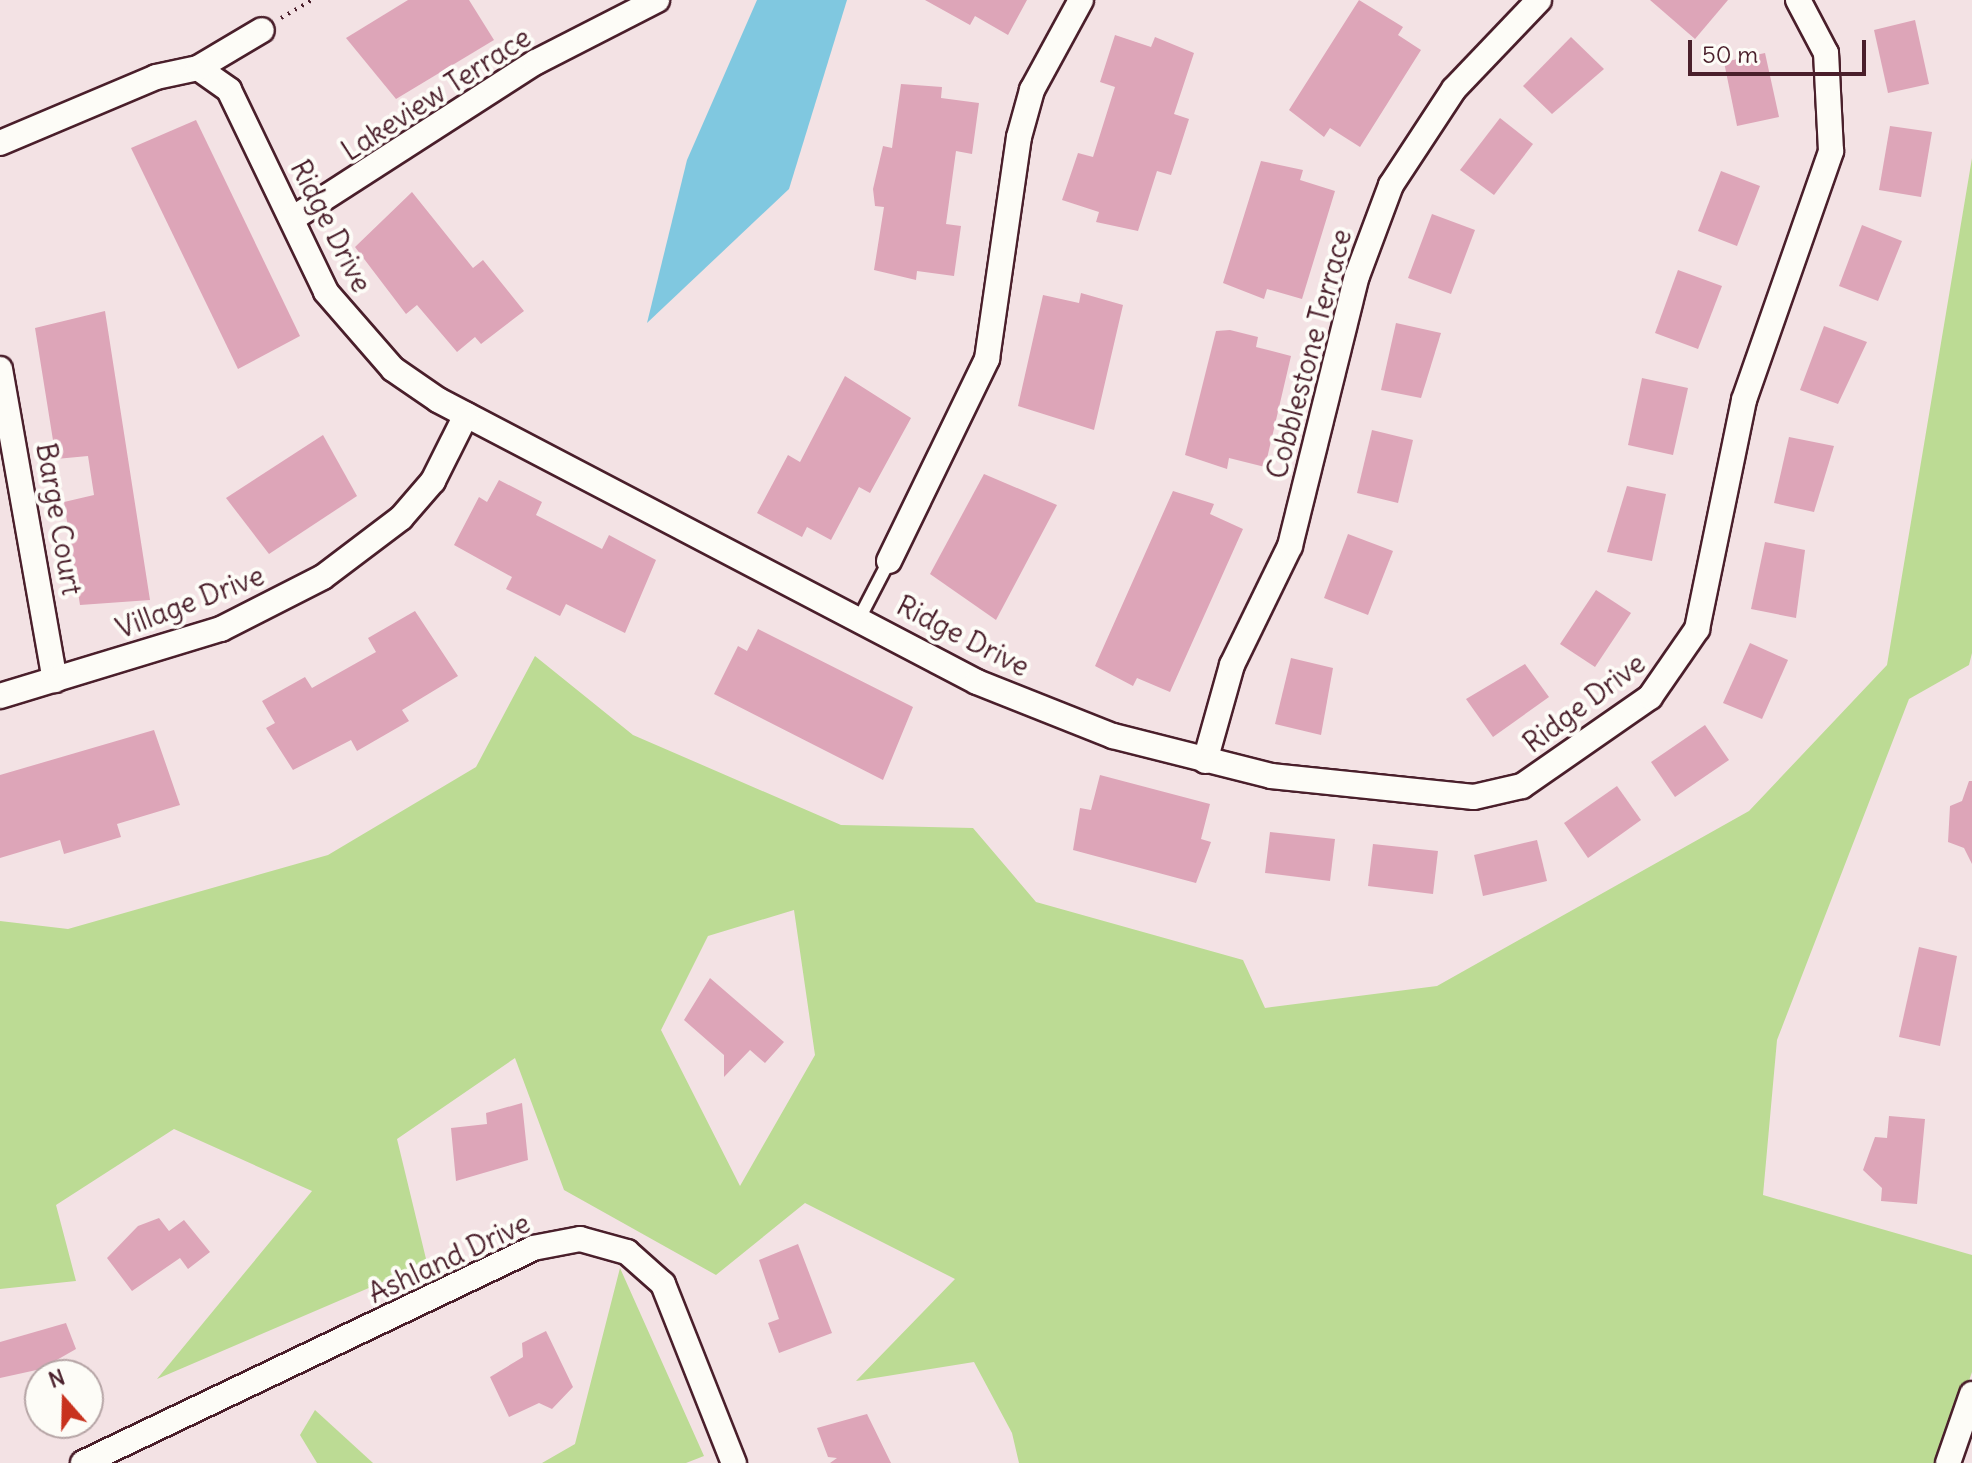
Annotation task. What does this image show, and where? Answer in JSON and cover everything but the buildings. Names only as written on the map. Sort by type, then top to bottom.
[{"type":"street","name":"Lakeview Terrace","points":[[292,219],[536,62],[657,0]]},
{"type":"street","name":"Ridge Drive","points":[[889,561],[987,359],[1019,137],[1032,90],[1081,0]]},
{"type":"street","name":"Cobblestone Terrace","points":[[1205,761],[1232,665],[1290,546],[1357,276],[1386,196],[1454,89],[1539,0]]},
{"type":"street","name":"Ridge Drive","points":[[198,68],[229,90],[326,292],[353,328],[393,369],[466,415],[860,617],[977,682],[1113,736],[1205,761],[1360,788],[1490,795],[1544,772],[1672,673],[1697,629],[1744,400],[1831,151],[1826,53],[1798,0]]},
{"type":"street","points":[[0,143],[156,77],[198,68],[262,30]]},
{"type":"street","name":"Barge Court","points":[[0,369],[55,680]]},
{"type":"street","name":"Village Drive","points":[[0,696],[221,629],[334,571],[401,518],[433,481],[466,415]]},
{"type":"street","name":"Ashland Drive","points":[[83,1463],[533,1248],[580,1239],[627,1252],[663,1284],[734,1463]]},
{"type":"street","points":[[1948,1463],[1972,1394]]},
{"type":"lane","name":"Ridge Drive","points":[[860,617],[889,561]]},
{"type":"path","points":[[262,30],[312,0]]},
{"type":"green space","points":[[1972,158],[1972,653],[1969,665],[1909,699],[1777,1040],[1763,1195],[1972,1255],[1972,1372],[1941,1463],[1019,1463],[1012,1433],[974,1362],[856,1381],[955,1279],[805,1203],[716,1275],[564,1190],[515,1058],[397,1139],[427,1263],[157,1379],[312,1191],[174,1129],[56,1205],[76,1281],[0,1289],[0,921],[68,929],[328,855],[476,767],[535,656],[633,735],[841,825],[973,828],[1036,902],[1243,960],[1265,1008],[1437,986],[1749,811],[1887,665]],"holes":[[[794,910],[815,1055],[740,1186],[661,1030],[708,936]]]},
{"type":"green space","points":[[620,1268],[704,1456],[686,1463],[542,1463],[575,1444]]},
{"type":"green space","points":[[315,1410],[373,1463],[317,1463],[300,1435]]},
{"type":"water","points":[[757,0],[847,0],[789,189],[647,323],[687,160]]}]
